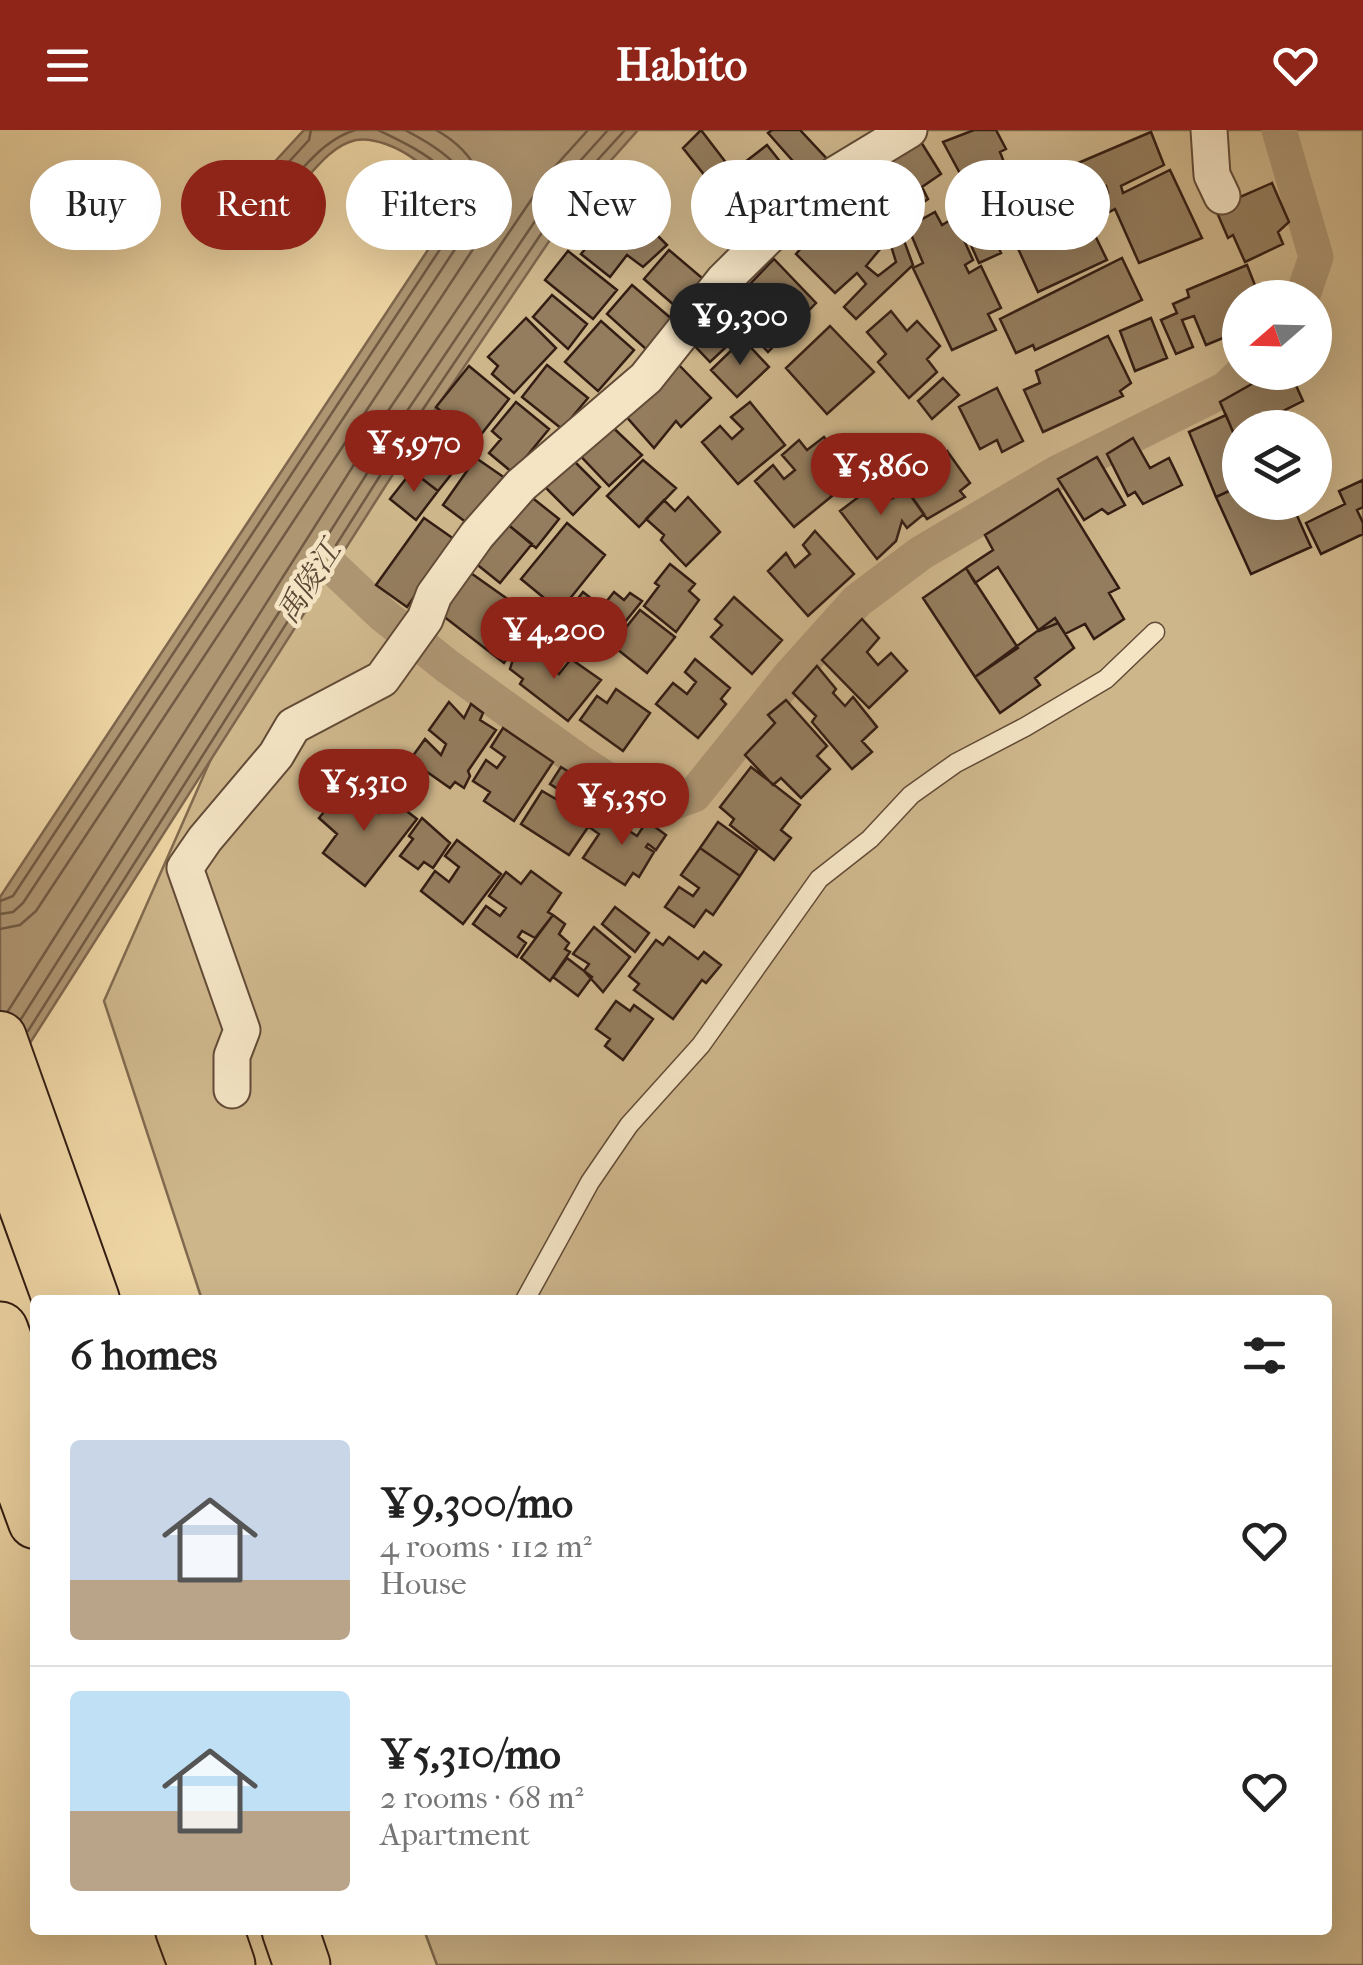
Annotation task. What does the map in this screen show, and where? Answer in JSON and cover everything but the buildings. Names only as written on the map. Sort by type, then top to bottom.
[{"type":"highway","points":[[12,1135],[60,1295]]},
{"type":"highway","points":[[0,1330],[30,1413]]},
{"type":"highway","points":[[217,1935],[227,1965]]},
{"type":"highway","points":[[292,1935],[302,1965]]},
{"type":"main road","points":[[0,1038],[12,1135],[90,1295]]},
{"type":"main road","points":[[0,1426],[30,1508]]},
{"type":"main road","points":[[184,1935],[194,1965]]},
{"type":"main road","points":[[320,1935],[330,1965]]},
{"type":"street","points":[[232,1090],[232,1056],[242,1030],[186,868],[206,839],[276,755],[293,726],[382,680],[425,620],[434,595],[477,535],[521,485],[646,378],[724,280],[823,182],[909,130]]},
{"type":"street","points":[[1210,130],[1212,175],[1222,196]]},
{"type":"lane","points":[[529,1295],[590,1182],[629,1124],[701,1044],[819,879],[870,838],[911,796],[956,762],[1026,727],[1106,679],[1155,632]]},
{"type":"shaded area","points":[[553,130],[1363,130],[1363,1965],[437,1965],[426,1935],[1332,1935],[1332,1295],[200,1295],[104,1001],[256,657],[485,250],[512,250],[512,203],[532,167],[532,250],[671,250],[671,160],[536,160]]},
{"type":"water","name":"禹陵江","points":[[304,130],[638,130],[611,160],[532,160],[532,250],[543,250],[418,435],[0,1090],[0,897],[428,250],[512,250],[512,160],[415,160],[386,144],[356,140],[323,160],[276,160]]},
{"type":"waterway","points":[[1279,130],[1316,257],[1308,280]]},
{"type":"waterway","name":"禹陵江","points":[[325,560],[382,614],[447,666],[580,762],[636,798],[669,804],[694,795],[788,678],[857,601],[921,553],[1055,474],[1224,390]]}]
